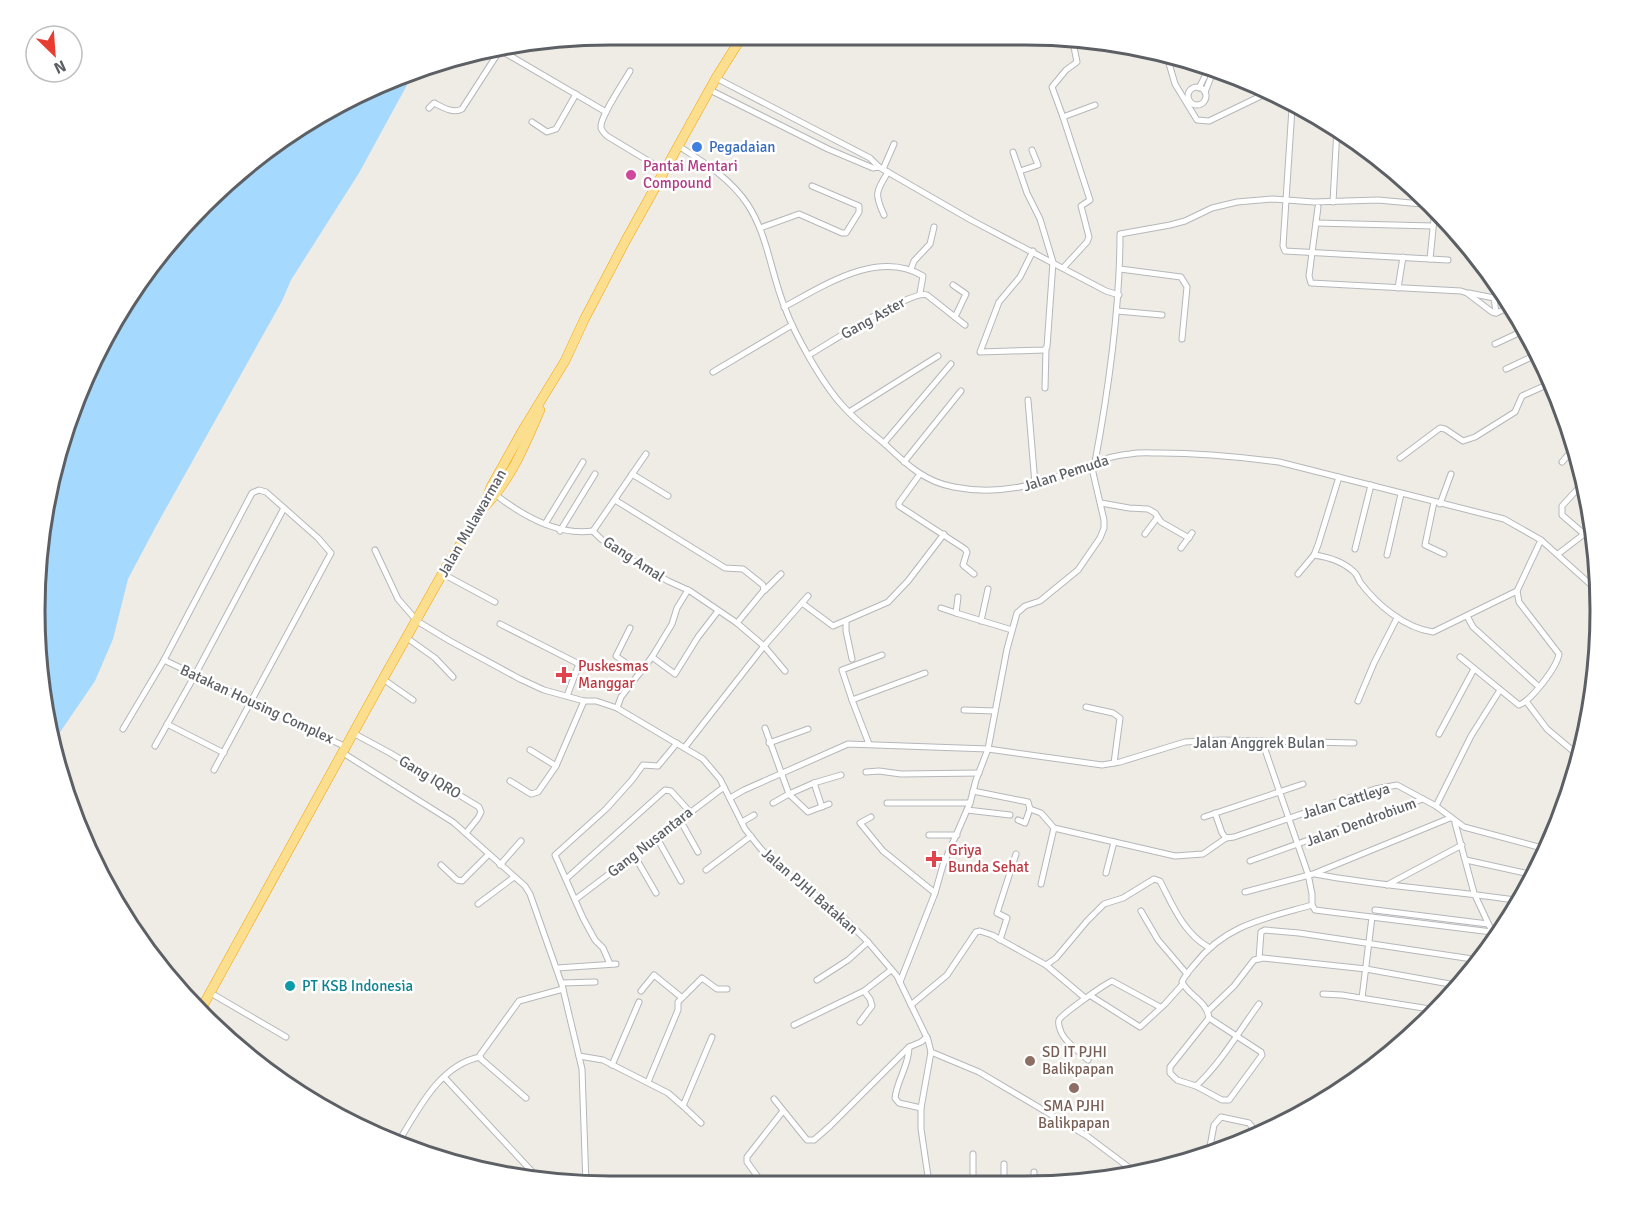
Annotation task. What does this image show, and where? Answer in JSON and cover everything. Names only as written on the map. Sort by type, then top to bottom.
[{"type":"highway","points":[[483,508],[496,495],[584,320],[736,45]]},
{"type":"highway","name":"Jalan Mulawarman","points":[[204,1003],[383,679],[483,508],[491,488],[509,466]]},
{"type":"street","points":[[1064,267],[1089,237],[1081,206],[1090,200],[1064,117],[1052,87],[1066,70],[1077,62],[1074,47]]},
{"type":"street","points":[[509,54],[606,112]]},
{"type":"street","points":[[429,108],[434,103],[453,111],[462,109],[495,57]]},
{"type":"street","points":[[1169,64],[1175,84],[1191,102],[1197,105]]},
{"type":"street","points":[[630,71],[606,112],[601,126],[607,136],[665,171]]},
{"type":"street","points":[[1199,88],[1206,75]]},
{"type":"street","points":[[1191,112],[1206,99],[1205,92],[1211,77]]},
{"type":"street","points":[[717,78],[870,158],[883,169],[971,220],[1106,291],[1119,295]]},
{"type":"street","points":[[1205,92],[1199,88],[1192,89],[1187,98],[1191,112],[1197,120],[1209,121],[1260,96]]},
{"type":"street","points":[[710,90],[828,149],[873,168],[883,169]]},
{"type":"street","points":[[532,122],[547,132],[556,129],[576,94]]},
{"type":"street","points":[[1064,117],[1095,105]]},
{"type":"street","points":[[1292,112],[1284,249],[1288,252],[1448,260]]},
{"type":"street","points":[[1333,202],[1336,138]]},
{"type":"street","points":[[884,215],[876,190],[894,144]]},
{"type":"street","name":"Jalan Pemuda","points":[[680,147],[716,170],[747,204],[760,228],[784,307],[829,389],[849,412],[904,462],[930,480],[952,487],[1014,489],[1129,453],[1184,454],[1279,462],[1504,519],[1541,540],[1589,583]]},
{"type":"street","points":[[1020,171],[1037,166],[1032,150]]},
{"type":"street","points":[[1013,152],[1027,193],[1040,219],[1053,262],[1045,388]]},
{"type":"street","points":[[760,228],[799,214],[842,234],[848,232],[859,206],[812,186]]},
{"type":"street","points":[[900,982],[935,893],[943,865],[968,810],[988,749],[1012,630],[1018,611],[1040,601],[1078,570],[1093,550],[1104,528],[1093,463],[1104,411],[1119,295],[1120,234],[1185,221],[1212,208],[1237,202],[1273,198],[1333,202],[1378,200],[1416,203]]},
{"type":"street","points":[[1318,207],[1309,280],[1314,285],[1467,293],[1494,298],[1496,313]]},
{"type":"street","points":[[1430,259],[1434,221]]},
{"type":"street","points":[[1316,223],[1433,226]]},
{"type":"street","points":[[911,269],[914,261],[930,244],[934,227]]},
{"type":"street","points":[[1033,251],[1020,277],[999,302],[980,352],[1046,349]]},
{"type":"street","points":[[1398,288],[1402,257]]},
{"type":"street","points":[[784,307],[856,271],[870,267],[911,269],[923,276],[920,293]]},
{"type":"street","points":[[1120,269],[1181,277],[1187,287],[1182,339]]},
{"type":"street","points":[[953,285],[966,294],[956,317]]},
{"type":"street","name":"Gang Aster","points":[[809,355],[899,302],[920,293],[927,295],[965,325]]},
{"type":"street","points":[[1467,293],[1488,311],[1496,313],[1503,310]]},
{"type":"street","points":[[1117,310],[1162,315]]},
{"type":"street","points":[[713,372],[792,325]]},
{"type":"street","points":[[1495,344],[1517,334]]},
{"type":"street","points":[[849,412],[938,356]]},
{"type":"street","points":[[1506,369],[1531,357]]},
{"type":"street","points":[[884,443],[951,364]]},
{"type":"street","points":[[1400,458],[1440,428],[1463,441],[1475,437],[1515,412],[1522,396],[1543,386]]},
{"type":"street","points":[[904,462],[961,391]]},
{"type":"street","points":[[1028,400],[1035,484]]},
{"type":"street","points":[[592,531],[646,454]]},
{"type":"street","points":[[1562,462],[1568,455]]},
{"type":"street","points":[[545,525],[583,462]]},
{"type":"street","points":[[560,531],[595,474]]},
{"type":"street","points":[[632,474],[668,495]]},
{"type":"street","points":[[920,474],[899,506],[965,549],[967,552],[963,564],[974,574]]},
{"type":"street","points":[[1444,554],[1425,545],[1437,503],[1451,474]]},
{"type":"street","points":[[1298,574],[1314,555],[1339,477]]},
{"type":"street","points":[[1355,549],[1371,486]]},
{"type":"street","points":[[123,729],[166,661],[252,493],[259,490],[266,492],[318,538],[331,553],[214,770]]},
{"type":"street","points":[[1558,554],[1584,534],[1562,515],[1561,511],[1562,506],[1577,490]]},
{"type":"street","points":[[1387,555],[1401,494]]},
{"type":"street","name":"Gang Amal","points":[[496,495],[545,525],[560,531],[592,531],[628,558],[688,590],[737,623],[764,646],[785,671]]},
{"type":"street","points":[[615,500],[725,568],[742,569],[763,585],[764,590]]},
{"type":"street","points":[[1101,503],[1148,509],[1155,513],[1157,518],[1190,536],[1181,548]]},
{"type":"street","points":[[155,746],[284,508]]},
{"type":"street","points":[[1144,534],[1157,518]]},
{"type":"street","points":[[802,603],[833,626],[888,602],[944,534]]},
{"type":"street","points":[[1460,657],[1519,705],[1526,701],[1557,664],[1559,654],[1519,602],[1517,591],[1541,540]]},
{"type":"street","name":"Jalan PJHI Batakan","points":[[375,550],[398,599],[417,621],[543,690],[584,701],[596,701],[617,708],[685,747],[710,766],[742,822],[761,849],[843,917],[891,970],[900,982],[927,1037],[931,1052]]},
{"type":"street","points":[[1314,555],[1333,559],[1355,572],[1360,582],[1378,603],[1397,618],[1433,632],[1517,591]]},
{"type":"street","points":[[443,574],[495,602]]},
{"type":"street","points":[[737,623],[764,590],[781,574]]},
{"type":"street","points":[[617,708],[621,697],[652,657],[672,624],[677,608],[688,590]]},
{"type":"street","points":[[981,621],[988,590]]},
{"type":"street","points":[[685,747],[764,646],[808,596]]},
{"type":"street","points":[[956,613],[958,597]]},
{"type":"street","points":[[942,608],[1012,630]]},
{"type":"street","points":[[652,657],[675,674],[698,637],[718,611]]},
{"type":"street","points":[[1467,616],[1473,627],[1538,686]]},
{"type":"street","points":[[1358,701],[1397,618]]},
{"type":"street","points":[[846,622],[852,659]]},
{"type":"street","points":[[500,624],[579,664],[567,696]]},
{"type":"street","points":[[630,628],[616,656],[640,673]]},
{"type":"street","points":[[407,638],[435,658],[453,677]]},
{"type":"street","points":[[869,744],[842,670],[882,655]]},
{"type":"street","name":"Batakan Housing Complex","points":[[166,661],[344,750],[453,822],[530,894],[557,968],[579,1056],[584,1106],[586,1175]]},
{"type":"street","points":[[1439,734],[1474,669]]},
{"type":"street","points":[[852,700],[925,673]]},
{"type":"street","points":[[383,679],[413,700]]},
{"type":"street","points":[[1436,806],[1470,736],[1500,690]]},
{"type":"street","points":[[510,781],[531,794],[538,792],[556,766],[584,701]]},
{"type":"street","points":[[1526,701],[1547,729],[1572,750]]},
{"type":"street","points":[[1086,707],[1113,713],[1120,718],[1114,763]]},
{"type":"street","points":[[964,710],[995,711]]},
{"type":"street","points":[[167,724],[224,753]]},
{"type":"street","points":[[765,728],[789,794],[808,812],[829,804]]},
{"type":"street","points":[[769,743],[808,729]]},
{"type":"street","name":"Gang IQRO","points":[[353,733],[479,807],[481,812],[478,818],[466,833]]},
{"type":"street","name":"Jalan Anggrek Bulan","points":[[730,798],[848,744],[988,749],[1102,765],[1185,742],[1222,740],[1354,743]]},
{"type":"street","points":[[1262,741],[1288,819],[1311,874],[1312,905],[1316,910],[1490,932]]},
{"type":"street","points":[[557,968],[613,964],[587,925],[555,858],[556,853],[606,809],[643,765],[658,766],[677,743]]},
{"type":"street","points":[[530,750],[556,766]]},
{"type":"street","points":[[866,772],[979,773]]},
{"type":"street","points":[[774,803],[814,783],[841,775]]},
{"type":"street","points":[[814,783],[822,807]]},
{"type":"street","points":[[1204,817],[1303,784]]},
{"type":"street","name":"Jalan Cattleya","points":[[1054,828],[1175,856],[1194,856],[1203,854],[1226,838],[1375,789],[1397,785],[1424,799]]},
{"type":"street","name":"Gang Nusantara","points":[[576,898],[724,787]]},
{"type":"street","points":[[566,879],[664,790],[671,791],[690,812]]},
{"type":"street","points":[[973,791],[1026,801],[1030,809],[1025,823],[1018,820]]},
{"type":"street","points":[[1424,799],[1464,827],[1538,847]]},
{"type":"street","name":"Jalan Dendrobium","points":[[1250,861],[1424,799]]},
{"type":"street","points":[[887,803],[970,803]]},
{"type":"street","points":[[1030,809],[1041,813],[1054,828],[1041,884]]},
{"type":"street","points":[[968,810],[1010,815]]},
{"type":"street","points":[[1215,813],[1226,838]]},
{"type":"street","points":[[742,822],[754,815]]},
{"type":"street","points":[[871,817],[860,823],[875,843],[935,893]]},
{"type":"street","points":[[680,820],[698,852]]},
{"type":"street","points":[[1453,820],[1474,893],[1491,930]]},
{"type":"street","points":[[1245,892],[1311,874],[1453,820]]},
{"type":"street","points":[[929,835],[957,834]]},
{"type":"street","points":[[705,870],[751,836]]},
{"type":"street","points":[[657,838],[681,881]]},
{"type":"street","points":[[500,865],[521,841]]},
{"type":"street","points":[[1106,873],[1114,842]]},
{"type":"street","points":[[1387,885],[1462,845]]},
{"type":"street","points":[[1000,940],[1007,918],[997,913],[1016,854]]},
{"type":"street","points":[[441,865],[457,880],[462,881],[488,855]]},
{"type":"street","points":[[634,855],[656,892]]},
{"type":"street","points":[[1466,860],[1525,873]]},
{"type":"street","points":[[1311,874],[1387,885],[1474,893],[1510,900]]},
{"type":"street","points":[[478,904],[514,877]]},
{"type":"street","points":[[1046,965],[1056,958],[1104,904],[1123,898],[1154,879],[1160,881],[1188,931],[1208,947]]},
{"type":"street","points":[[911,1005],[947,975],[976,932],[980,931],[1046,965],[1088,997],[1138,1027],[1182,985],[1186,974],[1208,947],[1246,925],[1312,905]]},
{"type":"street","points":[[1375,910],[1488,924]]},
{"type":"street","points":[[1141,911],[1158,940],[1186,974]]},
{"type":"street","points":[[1362,998],[1372,917]]},
{"type":"street","points":[[1259,959],[1259,938],[1261,932],[1265,930],[1470,959]]},
{"type":"street","points":[[817,980],[841,966],[868,942]]},
{"type":"street","points":[[1182,985],[1203,1004],[1209,1014],[1236,1036],[1261,1052],[1262,1055],[1229,1100],[1222,1100],[1196,1086],[1177,1080],[1169,1070],[1209,1014],[1254,960],[1289,960],[1366,969],[1449,984]]},
{"type":"street","points":[[794,1025],[864,991],[891,970]]},
{"type":"street","points":[[641,991],[654,975],[681,997]]},
{"type":"street","points":[[648,1082],[678,1010],[681,997],[702,978],[717,989],[727,989]]},
{"type":"street","points":[[1088,1060],[1063,1036],[1058,1023],[1060,1018],[1088,997],[1112,981],[1160,1007]]},
{"type":"street","points":[[402,1136],[441,1078],[462,1063],[480,1057],[519,1001],[562,986],[595,982]]},
{"type":"street","points":[[860,1022],[872,1006],[864,991]]},
{"type":"street","points":[[209,992],[286,1037]]},
{"type":"street","points":[[1323,994],[1426,1008]]},
{"type":"street","points":[[612,1065],[639,1002]]},
{"type":"street","points":[[1196,1086],[1215,1065],[1259,1004]]},
{"type":"street","points":[[682,1106],[712,1037]]},
{"type":"street","points":[[774,1099],[807,1140],[813,1140],[909,1047],[927,1037]]},
{"type":"street","points":[[909,1047],[909,1056],[895,1098],[899,1103],[921,1108]]},
{"type":"street","points":[[929,1176],[921,1129],[921,1108],[931,1052],[979,1072],[1087,1136],[1127,1166]]},
{"type":"street","points":[[579,1056],[603,1060],[648,1082],[668,1093],[701,1123]]},
{"type":"street","points":[[480,1057],[526,1098]]},
{"type":"street","points":[[444,1077],[531,1170]]},
{"type":"street","points":[[757,1176],[747,1162],[747,1157],[783,1111]]},
{"type":"street","points":[[1210,1144],[1214,1125],[1221,1117],[1249,1123],[1252,1128]]},
{"type":"street","points":[[973,1154],[974,1176]]},
{"type":"street","points":[[1004,1164],[1004,1176]]},
{"type":"water","points":[[408,83],[359,173],[291,280],[282,301],[128,579],[113,639],[95,681],[59,734],[46,647],[46,574],[50,537],[64,464],[88,394],[103,360],[140,296],[162,266],[185,238],[238,185],[296,140],[360,103]]},
{"type":"place","name":"Pegadaian","points":[[697,147]]},
{"type":"place","name":"Pantai Mentari Compound","points":[[631,175]]},
{"type":"place","name":"Puskesmas Manggar","points":[[564,675]]},
{"type":"place","name":"Griya Bunda Sehat","points":[[934,859]]},
{"type":"place","name":"PT KSB Indonesia","points":[[290,986]]},
{"type":"place","name":"SD IT PJHI Balikpapan","points":[[1030,1061]]},
{"type":"place","name":"SMA PJHI Balikpapan","points":[[1074,1088]]}]
